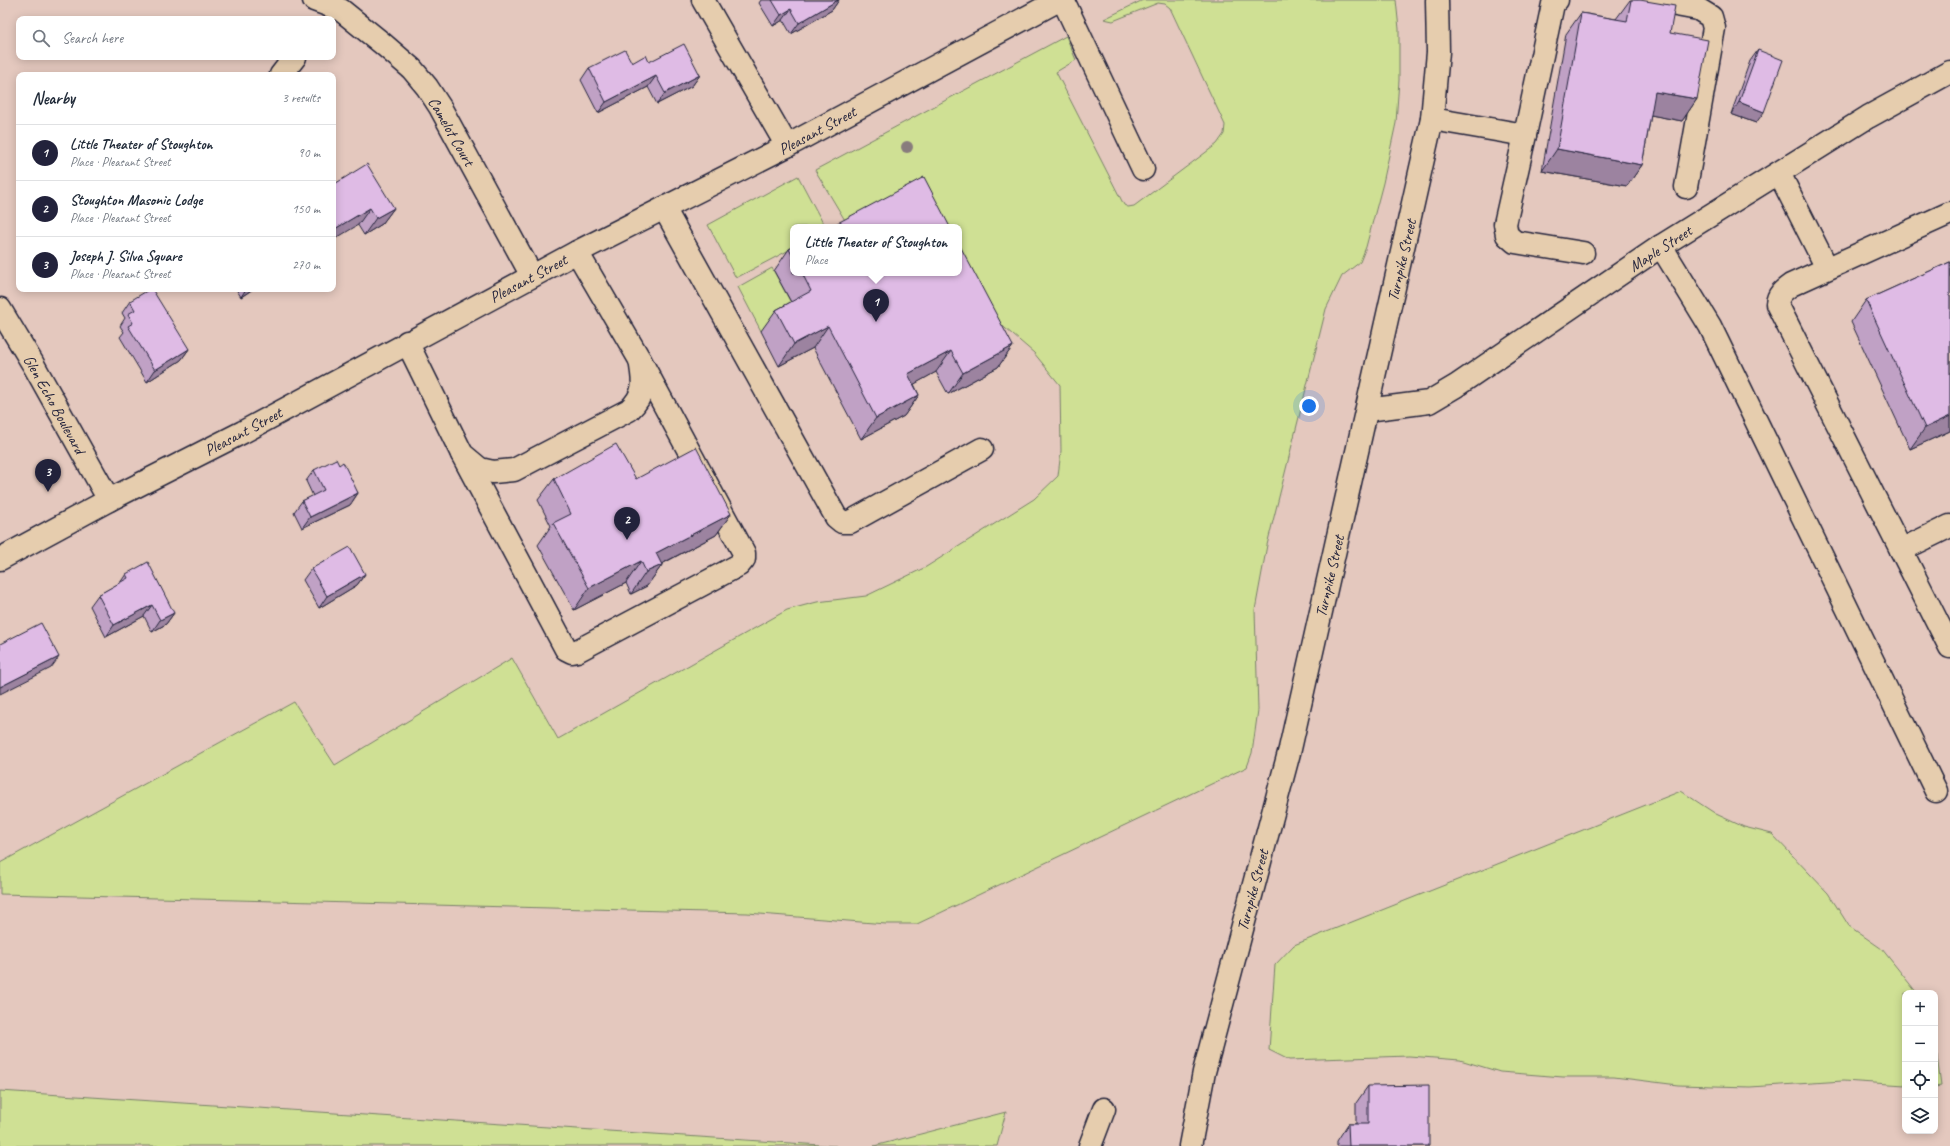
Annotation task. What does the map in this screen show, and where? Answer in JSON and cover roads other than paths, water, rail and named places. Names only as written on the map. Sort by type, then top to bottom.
[{"type":"street","name":"Camelot Court","points":[[314,0],[339,10],[412,69],[427,87],[440,107],[532,276]]},
{"type":"street","points":[[703,0],[787,146]]},
{"type":"street","name":"Pleasant Street","points":[[0,559],[109,500],[243,432],[407,342],[577,252],[787,146],[1058,0]]},
{"type":"street","points":[[1063,0],[1143,169]]},
{"type":"street","name":"Turnpike Street","points":[[1190,1146],[1204,1072],[1290,749],[1432,119],[1438,52],[1437,0]]},
{"type":"street","points":[[1557,0],[1553,4],[1505,224],[1507,235],[1515,242],[1583,253]]},
{"type":"street","points":[[1649,0],[1698,9],[1711,17],[1714,28],[1686,187]]},
{"type":"street","points":[[283,72],[293,60]]},
{"type":"street","name":"Maple Street","points":[[1367,410],[1428,402],[1456,386],[1661,246],[1868,117],[1950,72]]},
{"type":"street","points":[[1432,119],[1525,135]]},
{"type":"street","points":[[1779,173],[1827,268]]},
{"type":"street","points":[[664,208],[836,517],[842,522],[850,522],[982,449]]},
{"type":"street","points":[[1950,213],[1791,285],[1782,291],[1778,297],[1777,304],[1950,647]]},
{"type":"street","points":[[1661,246],[1710,326],[1936,791]]},
{"type":"street","points":[[407,342],[462,454],[566,649],[572,652],[592,644],[739,565],[744,559],[744,553],[640,360],[577,252]]},
{"type":"street","name":"Glen Echo Boulevard","points":[[0,309],[33,364],[109,500]]},
{"type":"street","points":[[462,454],[480,469],[493,472],[504,472],[521,467],[629,410],[638,401],[643,389],[643,375],[640,360]]},
{"type":"street","points":[[1901,550],[1950,526]]},
{"type":"street","points":[[1090,1146],[1104,1109]]},
{"type":"place","name":"Little Theater of Stoughton","points":[[876,322]]},
{"type":"place","name":"Joseph J. Silva Square","points":[[48,492]]},
{"type":"place","name":"Stoughton Masonic Lodge","points":[[627,540]]}]
